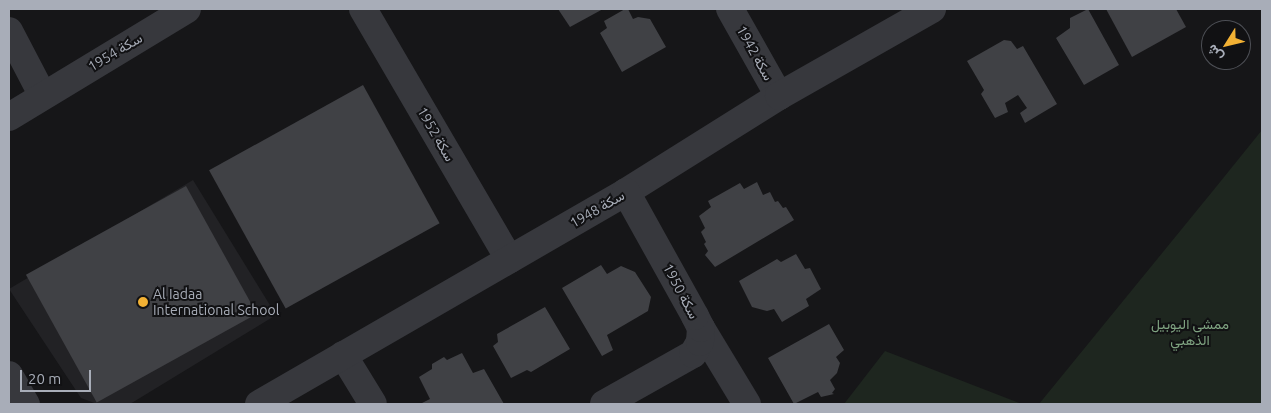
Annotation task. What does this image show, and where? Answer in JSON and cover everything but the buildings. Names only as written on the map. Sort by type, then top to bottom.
[{"type":"street","name":"سكة 1954","points":[[9,117],[187,9]]},
{"type":"street","name":"سكة 1952","points":[[363,9],[509,259]]},
{"type":"street","name":"سكة 1942","points":[[730,9],[779,96]]},
{"type":"street","name":"سكة 1948","points":[[259,404],[626,192],[779,96],[932,9]]},
{"type":"street","points":[[9,31],[43,96]]},
{"type":"street","name":"سكة 1950","points":[[604,404],[693,354],[700,342],[701,328],[626,192]]},
{"type":"street","points":[[701,328],[747,404]]},
{"type":"street","points":[[343,354],[373,404]]},
{"type":"street","points":[[9,375],[26,404]]},
{"type":"shaded area","name":"Al Iadaa International School","points":[[193,180],[276,315],[130,404],[97,404],[81,398],[9,289]]},
{"type":"green space","name":"ممشى اليوبيل الذهبي","points":[[1262,130],[1262,404],[1039,404],[1216,187]]},
{"type":"green space","points":[[885,351],[1022,404],[844,404]]},
{"type":"place","name":"Al Iadaa International School","points":[[143,302]]}]
